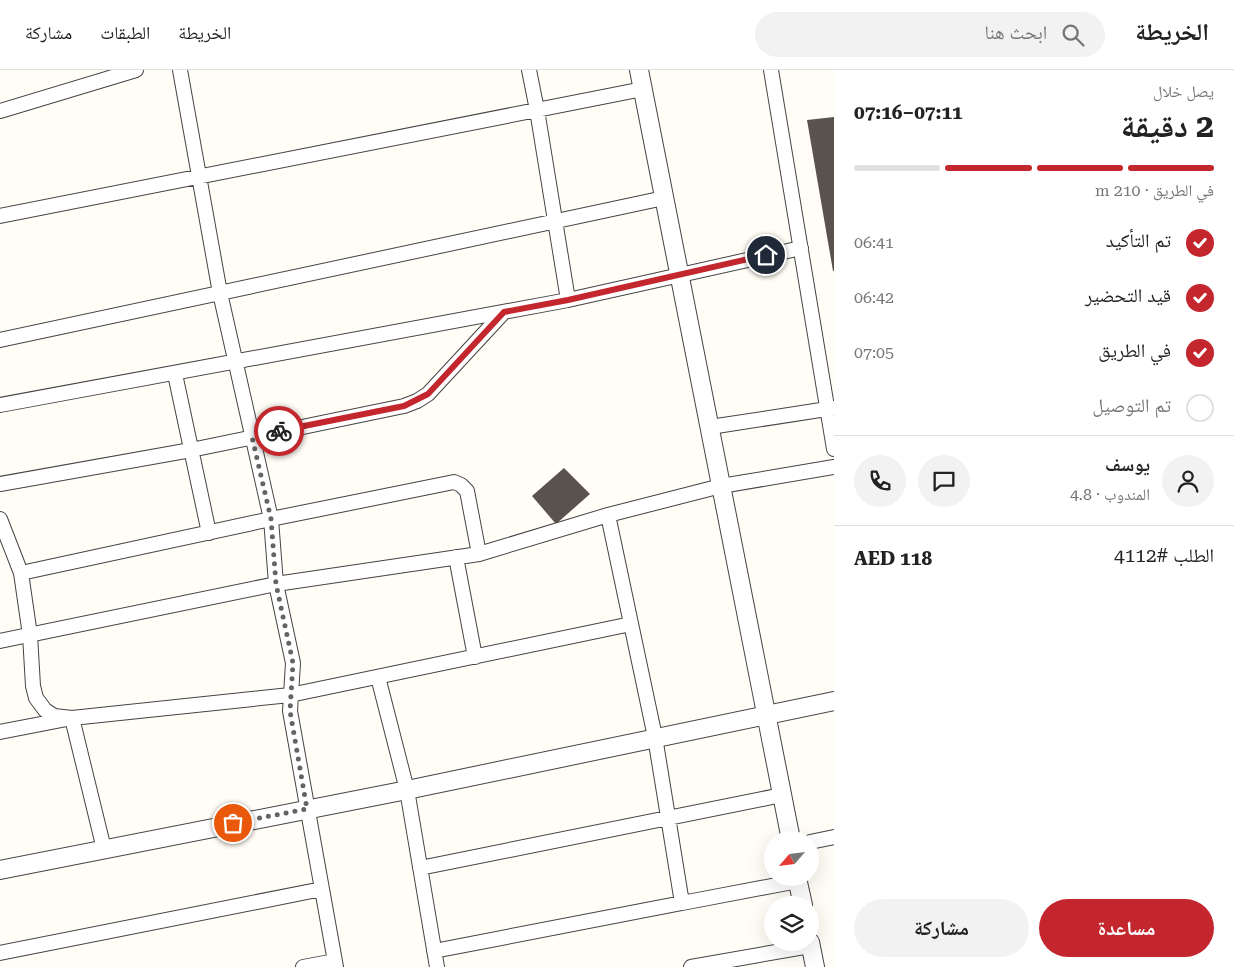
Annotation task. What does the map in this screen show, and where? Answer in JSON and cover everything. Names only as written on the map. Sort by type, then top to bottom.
[{"type":"street","points":[[0,111],[136,70]]},
{"type":"street","points":[[180,70],[220,293],[271,519],[276,584],[293,663],[290,711],[335,964],[303,967]]},
{"type":"street","points":[[528,70],[537,110],[568,300]]},
{"type":"street","points":[[639,70],[788,831]]},
{"type":"street","points":[[771,70],[831,409],[834,449]]},
{"type":"street","points":[[0,216],[643,89]]},
{"type":"street","points":[[0,340],[664,198]]},
{"type":"street","points":[[0,405],[568,300],[801,248]]},
{"type":"street","points":[[0,484],[191,450],[404,406],[428,394],[504,312]]},
{"type":"street","points":[[175,374],[209,533]]},
{"type":"street","points":[[710,427],[831,409]]},
{"type":"street","points":[[0,641],[276,584],[479,554],[608,515],[722,486],[834,467]]},
{"type":"street","points":[[21,574],[271,519],[454,482],[461,485],[467,491],[479,554]]},
{"type":"street","points":[[608,515],[655,737],[682,903]]},
{"type":"street","points":[[0,519],[21,574],[30,635],[33,686],[36,698],[45,710],[54,716],[72,718]]},
{"type":"street","points":[[456,557],[475,657]]},
{"type":"street","points":[[0,732],[72,718],[290,695],[631,624]]},
{"type":"street","points":[[378,677],[407,790],[436,967]]},
{"type":"street","points":[[0,870],[407,790],[834,701]]},
{"type":"street","points":[[72,718],[104,849]]},
{"type":"street","points":[[420,868],[782,795]]},
{"type":"street","points":[[819,840],[834,837]]},
{"type":"street","points":[[434,951],[764,886]]},
{"type":"street","points":[[0,953],[322,889]]},
{"type":"street","points":[[691,967],[774,951]]},
{"type":"street","points":[[812,951],[815,967]]},
{"type":"building","points":[[834,117],[834,271],[833,271],[807,120]]},
{"type":"building","points":[[564,468],[590,494],[556,524],[532,496]]},
{"type":"way so far","points":[[233,823],[307,809],[290,711],[293,663],[276,584],[271,519],[252,437],[279,431]]},
{"type":"route","points":[[279,431],[404,406],[418,400],[428,394],[504,312],[568,300],[766,255]]}]
